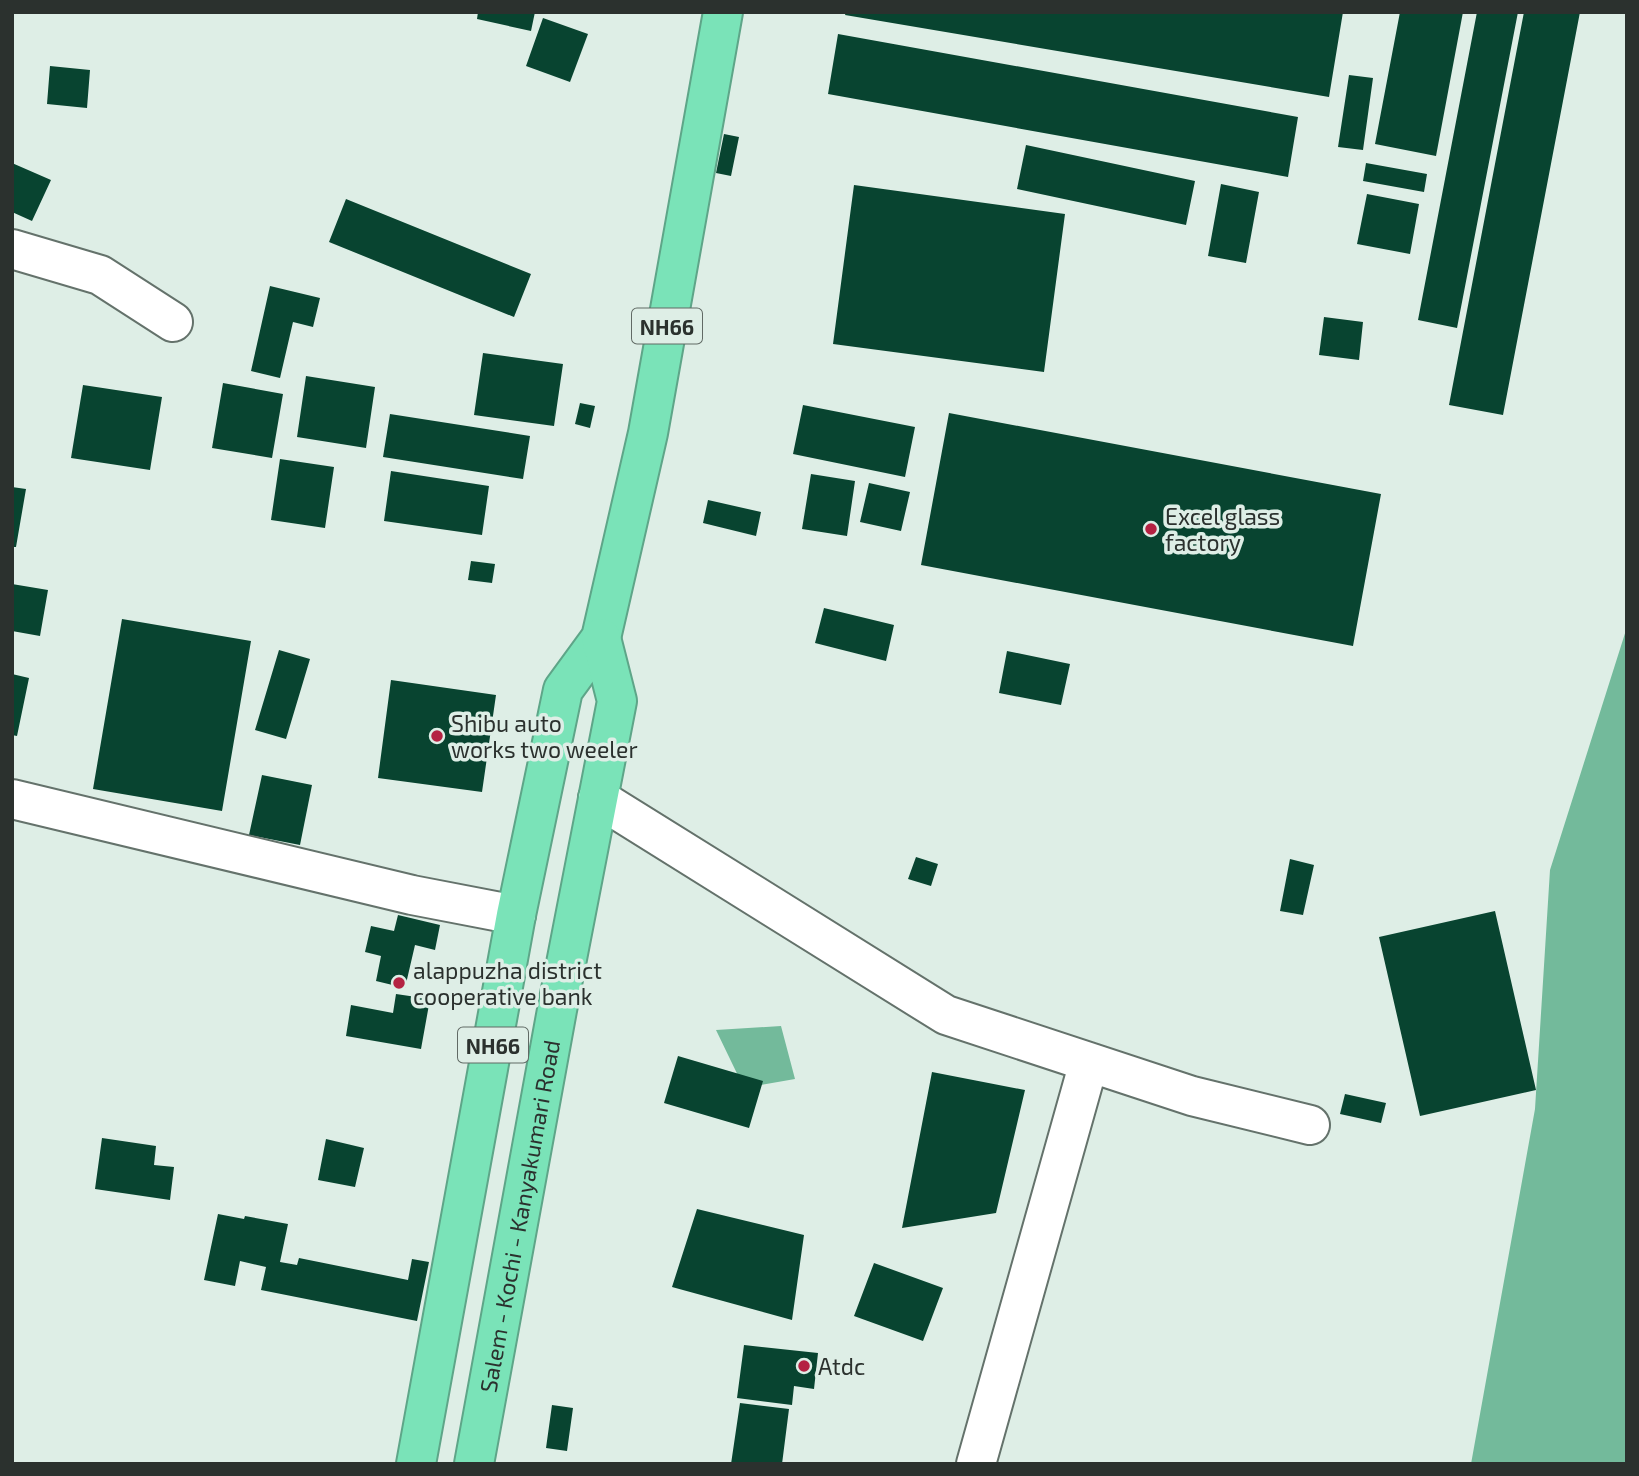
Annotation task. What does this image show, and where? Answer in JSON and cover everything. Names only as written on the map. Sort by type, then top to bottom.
[{"type":"highway","name":"Salem - Kochi - Kanyakumari Road","points":[[416,1464],[516,915],[563,690],[601,638],[648,433],[723,12]]},
{"type":"highway","name":"Salem - Kochi - Kanyakumari Road","points":[[474,1464],[617,701],[601,638]]},
{"type":"street","points":[[12,249],[100,275],[173,322]]},
{"type":"street","points":[[598,798],[946,1015],[1192,1096],[1310,1125]]},
{"type":"street","points":[[12,799],[412,895],[516,915]]},
{"type":"street","points":[[976,1464],[1089,1062]]},
{"type":"shaded area","points":[[1627,627],[1627,1464],[1471,1464],[1535,1109],[1550,870]]},
{"type":"shaded area","points":[[781,1026],[795,1079],[744,1088],[716,1030]]},
{"type":"building","points":[[478,12],[535,12],[531,31],[477,19]]},
{"type":"building","points":[[846,12],[1343,12],[1329,97],[845,15]]},
{"type":"building","points":[[1400,12],[1463,12],[1436,156],[1375,144]]},
{"type":"building","points":[[1477,12],[1518,12],[1457,328],[1418,320]]},
{"type":"building","points":[[1524,12],[1580,12],[1503,415],[1449,405]]},
{"type":"building","points":[[543,18],[588,34],[570,82],[526,66]]},
{"type":"building","points":[[838,34],[1298,117],[1288,177],[828,94]]},
{"type":"building","points":[[50,66],[90,70],[87,108],[47,104]]},
{"type":"building","points":[[1349,75],[1373,78],[1363,150],[1338,147]]},
{"type":"building","points":[[724,134],[739,137],[731,176],[716,173]]},
{"type":"building","points":[[1026,145],[1195,181],[1186,225],[1017,189]]},
{"type":"building","points":[[12,163],[51,180],[32,221],[12,212]]},
{"type":"building","points":[[1366,163],[1427,174],[1424,192],[1363,181]]},
{"type":"building","points":[[1221,184],[1259,192],[1246,263],[1208,256]]},
{"type":"building","points":[[854,185],[1065,214],[1044,372],[833,344]]},
{"type":"building","points":[[1367,194],[1419,204],[1410,254],[1357,244]]},
{"type":"building","points":[[346,199],[531,274],[514,317],[329,242]]},
{"type":"building","points":[[270,286],[320,298],[313,327],[293,322],[280,378],[251,371]]},
{"type":"building","points":[[1324,317],[1363,322],[1359,360],[1319,355]]},
{"type":"building","points":[[483,353],[563,364],[554,426],[474,415]]},
{"type":"building","points":[[306,376],[375,387],[366,448],[297,437]]},
{"type":"building","points":[[223,383],[283,394],[272,458],[212,448]]},
{"type":"building","points":[[83,385],[162,397],[150,470],[71,458]]},
{"type":"building","points":[[580,403],[595,406],[590,428],[575,424]]},
{"type":"building","points":[[803,405],[915,427],[905,477],[793,454]]},
{"type":"building","name":"Excel glass factory","points":[[949,413],[1381,494],[1353,646],[921,565]]},
{"type":"building","points":[[390,414],[530,436],[523,479],[383,457]]},
{"type":"building","points":[[280,459],[334,467],[325,528],[271,520]]},
{"type":"building","points":[[391,471],[489,486],[482,535],[384,521]]},
{"type":"building","points":[[811,474],[855,481],[847,536],[802,529]]},
{"type":"building","points":[[869,483],[910,492],[901,531],[860,522]]},
{"type":"building","points":[[12,487],[26,489],[16,547],[12,547]]},
{"type":"building","points":[[708,500],[761,512],[756,536],[703,523]]},
{"type":"building","points":[[471,561],[495,564],[492,583],[468,580]]},
{"type":"building","points":[[12,584],[48,590],[40,636],[12,631]]},
{"type":"building","points":[[824,608],[894,625],[886,661],[815,643]]},
{"type":"building","points":[[122,619],[251,641],[222,811],[93,789]]},
{"type":"building","points":[[279,650],[310,659],[286,739],[255,730]]},
{"type":"building","points":[[1007,651],[1070,664],[1061,705],[999,693]]},
{"type":"building","points":[[12,674],[29,678],[17,736],[12,735]]},
{"type":"building","name":"Shibu auto works two weeler","points":[[391,680],[496,695],[482,792],[378,778]]},
{"type":"building","points":[[262,775],[312,785],[300,845],[249,835]]},
{"type":"building","points":[[916,857],[938,864],[931,886],[908,879]]},
{"type":"building","points":[[1290,859],[1314,865],[1303,915],[1280,911]]},
{"type":"building","points":[[1495,911],[1536,1090],[1420,1116],[1379,937]]},
{"type":"building","points":[[398,915],[440,925],[435,950],[415,945],[405,988],[376,981],[381,956],[365,952],[371,926],[394,931]]},
{"type":"building","points":[[396,994],[430,999],[421,1049],[346,1036],[351,1005],[393,1013]]},
{"type":"building","points":[[678,1056],[763,1081],[749,1128],[664,1103]]},
{"type":"building","points":[[932,1072],[1025,1090],[996,1213],[902,1228]]},
{"type":"building","points":[[1345,1094],[1386,1103],[1381,1123],[1340,1114]]},
{"type":"building","points":[[102,1138],[156,1146],[154,1165],[174,1167],[170,1200],[95,1189]]},
{"type":"building","points":[[326,1139],[364,1148],[355,1187],[318,1180]]},
{"type":"building","points":[[697,1209],[804,1235],[792,1320],[672,1287]]},
{"type":"building","points":[[218,1214],[288,1224],[280,1262],[297,1265],[299,1258],[408,1280],[412,1259],[429,1262],[417,1321],[261,1290],[266,1267],[240,1261],[235,1286],[204,1280]]},
{"type":"building","points":[[874,1263],[943,1288],[923,1341],[854,1316]]},
{"type":"building","points":[[744,1345],[818,1353],[814,1389],[794,1386],[792,1405],[737,1398]]},
{"type":"building","points":[[740,1403],[789,1409],[782,1464],[731,1464]]},
{"type":"building","points":[[552,1405],[573,1408],[567,1451],[546,1448]]},
{"type":"place","name":"Excel glass factory","points":[[1151,529]]},
{"type":"place","name":"Shibu auto works two weeler","points":[[437,736]]},
{"type":"place","name":"alappuzha district cooperative bank","points":[[399,983]]},
{"type":"place","name":"Atdc","points":[[804,1366]]}]
